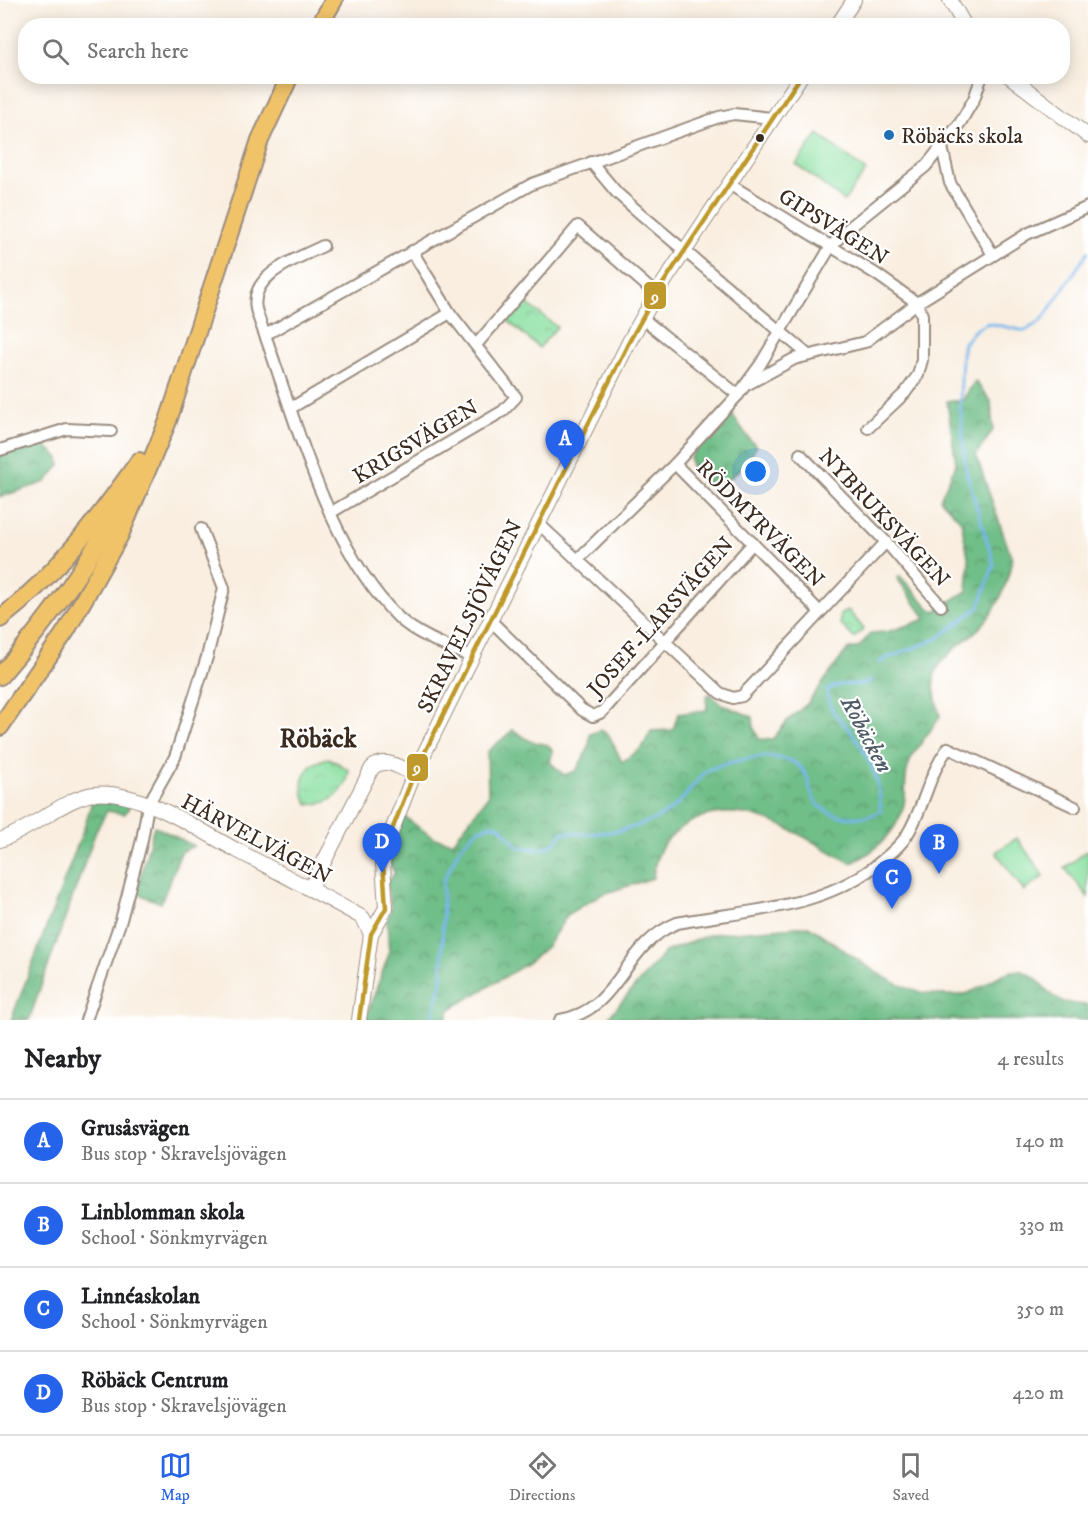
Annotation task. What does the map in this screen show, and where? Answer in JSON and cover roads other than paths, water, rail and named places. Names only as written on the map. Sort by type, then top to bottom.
[{"type":"highway","points":[[312,18],[322,0]]},
{"type":"highway","points":[[324,18],[334,0]]},
{"type":"highway","points":[[0,675],[34,635],[79,573],[121,500],[173,374],[237,175],[277,84]]},
{"type":"highway","points":[[0,727],[48,659],[94,586],[120,536],[134,496],[168,421],[260,140],[287,84]]},
{"type":"highway","points":[[0,619],[46,579],[76,545],[139,461]]},
{"type":"highway","points":[[0,687],[53,622],[84,578],[134,496]]},
{"type":"street","points":[[843,18],[855,0]]},
{"type":"street","points":[[950,0],[960,18]]},
{"type":"street","name":"SKRAVELSJÖVÄGEN","points":[[359,1020],[371,934],[386,908],[383,863],[392,830],[414,774],[642,318],[795,84]]},
{"type":"street","points":[[579,559],[675,464],[746,386],[831,246],[849,228],[926,166],[942,147],[974,99],[979,84]]},
{"type":"street","points":[[1020,84],[1088,136]]},
{"type":"street","points":[[265,335],[532,184],[719,117],[734,114],[772,118]]},
{"type":"street","points":[[942,147],[950,183],[993,255]]},
{"type":"street","points":[[591,162],[617,193],[807,354]]},
{"type":"street","name":"GIPSVÄGEN","points":[[729,184],[876,274],[917,303]]},
{"type":"street","points":[[746,386],[778,366],[807,354],[865,342],[917,303],[1027,234],[1088,207]]},
{"type":"street","points":[[412,251],[450,313],[476,345],[578,226],[656,294]]},
{"type":"street","points":[[323,246],[273,271],[260,288],[255,307],[291,408],[330,513],[360,569],[399,619],[471,657]]},
{"type":"street","points":[[868,428],[905,393],[918,375],[922,360],[922,315],[917,303]]},
{"type":"street","points":[[291,408],[450,313]]},
{"type":"street","points":[[642,318],[738,395]]},
{"type":"street","name":"KRIGSVÄGEN","points":[[330,513],[503,411],[516,397],[476,345]]},
{"type":"street","points":[[0,450],[67,429],[111,431]]},
{"type":"street","name":"NYBRUKSVÄGEN","points":[[800,454],[886,542],[941,606]]},
{"type":"street","name":"RÖDMYRVÄGEN","points":[[675,464],[819,611]]},
{"type":"street","points":[[538,523],[579,559],[665,643],[725,696],[737,699],[886,542]]},
{"type":"street","points":[[86,1020],[121,920],[142,840],[148,804],[176,757],[207,657],[224,588],[201,529]]},
{"type":"street","name":"JOSEF-LARSVÄGEN","points":[[490,620],[582,710],[593,716],[602,712],[753,543]]},
{"type":"street","points":[[560,1020],[582,1014],[596,1006],[609,992],[640,948],[663,928],[677,922],[806,902],[836,890],[864,874],[906,837],[934,768],[948,748],[1075,807]]},
{"type":"street","points":[[310,889],[372,768],[379,762],[387,761],[414,774]]},
{"type":"street","name":"HÄRVELVÄGEN","points":[[0,840],[33,826],[78,798],[95,794],[112,794],[148,804],[310,889],[363,918],[371,934]]},
{"type":"waterway","name":"Röbäcken","points":[[879,663],[937,639],[979,607],[994,564],[966,471],[960,404],[964,343],[975,330],[988,323],[1025,331],[1042,320],[1088,252]]},
{"type":"waterway","name":"Röbäcken","points":[[432,1020],[442,980],[443,881],[461,846],[477,830],[493,824],[501,827],[518,847],[538,849],[554,844],[562,833],[593,834],[629,828],[646,823],[672,809],[709,770],[735,761],[763,757],[785,759],[799,766],[805,773],[814,799],[827,811],[845,817],[864,817],[880,812],[877,780],[869,760],[852,733],[832,709],[827,690],[838,685],[861,684],[872,680]]},
{"type":"place","name":"Röbäcks skola","points":[[889,135]]},
{"type":"place","name":"Grusåsvägen","points":[[565,470]]},
{"type":"place","name":"Röbäck Centrum","points":[[382,873]]},
{"type":"place","name":"Linblomman skola","points":[[939,874]]},
{"type":"place","name":"Linnéaskolan","points":[[892,909]]},
{"type":"district","name":"Röbäck","points":[[318,738]]}]
